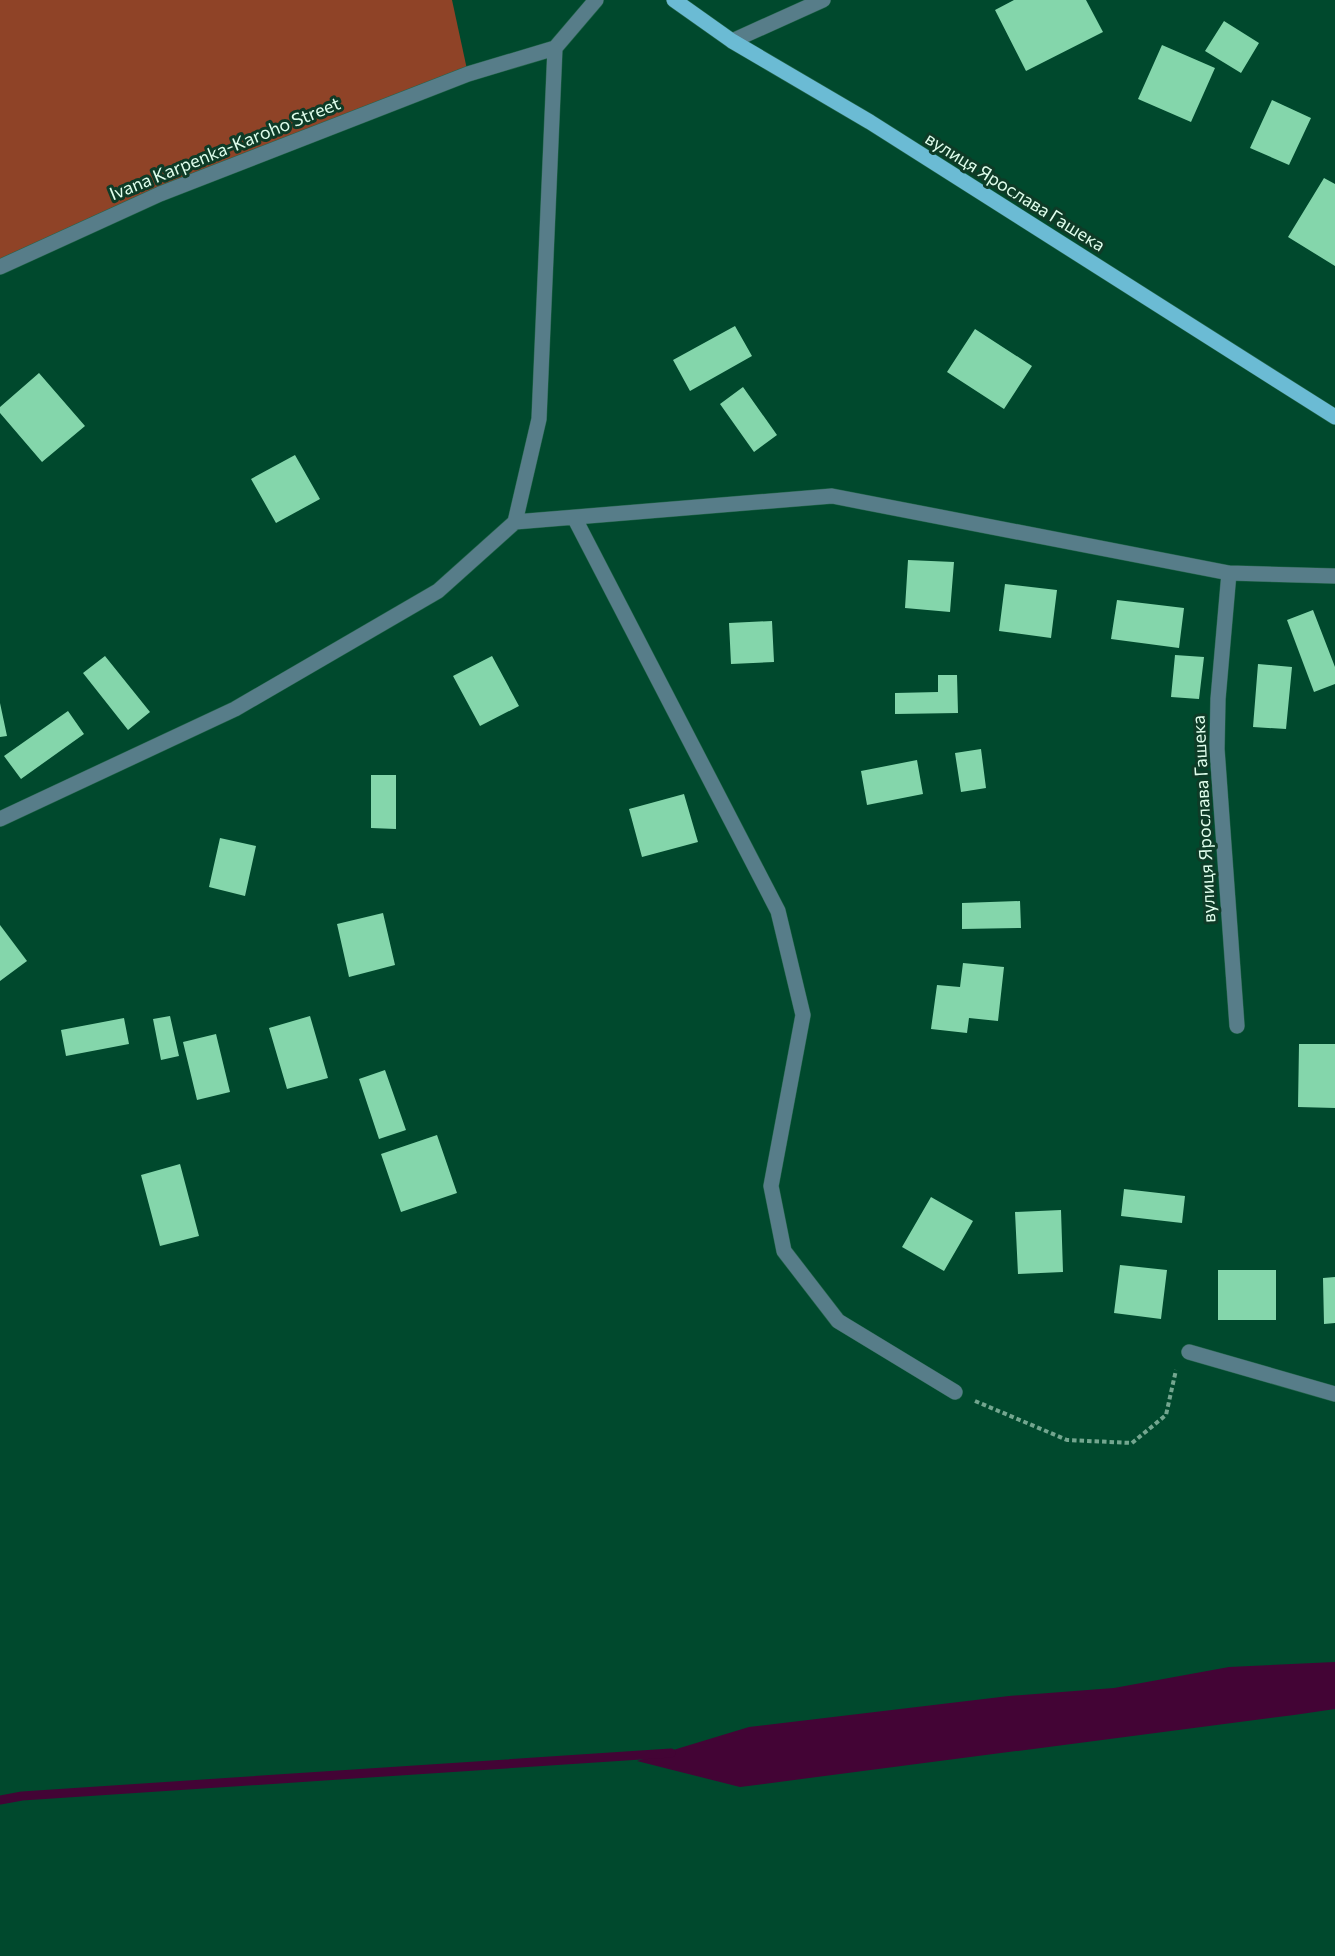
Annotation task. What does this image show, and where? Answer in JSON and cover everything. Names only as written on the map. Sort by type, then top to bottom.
[{"type":"main road","name":"вулиця Ярослава Гашека","points":[[674,0],[732,41],[870,122],[1335,417]]},
{"type":"street","points":[[0,819],[245,703],[438,591],[515,522],[539,419],[555,48],[596,0]]},
{"type":"street","points":[[732,41],[824,0]]},
{"type":"street","name":"Ivana Karpenka-Karoho Street","points":[[0,267],[160,194],[468,74],[555,48]]},
{"type":"street","points":[[515,522],[575,519],[832,496],[1229,573],[1335,576]]},
{"type":"street","points":[[575,519],[778,911],[803,1015],[771,1186],[784,1251],[838,1321],[955,1392]]},
{"type":"street","name":"вулиця Ярослава Гашека","points":[[1229,573],[1218,699],[1217,749],[1237,1026]]},
{"type":"street","points":[[1189,1352],[1335,1394]]},
{"type":"path","points":[[955,1392],[1068,1440],[1132,1443],[1166,1415],[1174,1372],[1189,1352]]},
{"type":"shaded area","points":[[0,0],[452,0],[468,74],[0,267]]},
{"type":"shaded area","points":[[1335,1662],[1335,1709],[1294,1715],[740,1787],[637,1761],[749,1727],[1009,1696],[1114,1688],[1229,1667]]},
{"type":"building","points":[[1014,0],[1086,0],[1103,32],[1026,71],[995,10]]},
{"type":"building","points":[[1224,21],[1259,43],[1241,73],[1205,51]]},
{"type":"building","points":[[1162,45],[1215,68],[1191,122],[1138,99]]},
{"type":"building","points":[[1272,100],[1311,118],[1289,165],[1250,148]]},
{"type":"building","points":[[1324,178],[1335,184],[1335,266],[1288,237]]},
{"type":"building","points":[[735,326],[752,356],[690,391],[673,360]]},
{"type":"building","points":[[975,329],[1032,366],[1004,409],[947,372]]},
{"type":"building","points":[[39,373],[85,426],[42,462],[0,413],[0,407]]},
{"type":"building","points":[[743,387],[777,435],[754,452],[720,404]]},
{"type":"building","points":[[295,455],[320,499],[276,523],[251,479]]},
{"type":"building","points":[[908,560],[954,562],[950,612],[905,608]]},
{"type":"building","points":[[1005,584],[1057,590],[1051,638],[999,631]]},
{"type":"building","points":[[1117,600],[1184,608],[1179,648],[1111,639]]},
{"type":"building","points":[[1313,610],[1335,667],[1335,684],[1314,692],[1287,620]]},
{"type":"building","points":[[772,621],[774,662],[731,664],[729,623]]},
{"type":"building","points":[[1175,655],[1204,657],[1199,699],[1171,697]]},
{"type":"building","points":[[105,656],[150,712],[128,730],[83,673]]},
{"type":"building","points":[[492,656],[519,706],[480,726],[453,676]]},
{"type":"building","points":[[1258,664],[1292,667],[1286,729],[1253,727]]},
{"type":"building","points":[[938,675],[957,675],[958,713],[895,714],[895,693],[938,692]]},
{"type":"building","points":[[0,703],[7,736],[0,737]]},
{"type":"building","points":[[68,711],[84,734],[21,779],[4,756]]},
{"type":"building","points":[[981,749],[986,788],[961,792],[955,753]]},
{"type":"building","points":[[917,760],[923,794],[867,805],[861,771]]},
{"type":"building","points":[[371,775],[396,775],[396,829],[371,828]]},
{"type":"building","points":[[684,794],[698,842],[642,857],[629,809]]},
{"type":"building","points":[[220,838],[256,846],[245,896],[209,887]]},
{"type":"building","points":[[1020,901],[1021,928],[962,929],[962,903]]},
{"type":"building","points":[[383,913],[395,965],[349,977],[337,924]]},
{"type":"building","points":[[0,925],[27,961],[0,981]]},
{"type":"building","points":[[963,963],[1004,967],[998,1021],[969,1018],[967,1033],[931,1029],[937,985],[960,987]]},
{"type":"building","points":[[170,1016],[179,1056],[161,1060],[153,1019]]},
{"type":"building","points":[[310,1016],[328,1078],[287,1089],[269,1028]]},
{"type":"building","points":[[124,1018],[129,1044],[66,1056],[61,1030]]},
{"type":"building","points":[[216,1034],[230,1092],[197,1100],[183,1042]]},
{"type":"building","points":[[1299,1044],[1335,1044],[1335,1108],[1298,1107]]},
{"type":"building","points":[[385,1070],[406,1130],[379,1139],[359,1079]]},
{"type":"building","points":[[437,1135],[457,1193],[401,1212],[381,1154]]},
{"type":"building","points":[[180,1164],[199,1236],[160,1246],[141,1175]]},
{"type":"building","points":[[1124,1189],[1185,1196],[1182,1223],[1121,1216]]},
{"type":"building","points":[[931,1197],[973,1221],[944,1271],[902,1247]]},
{"type":"building","points":[[1061,1210],[1063,1272],[1018,1274],[1015,1212]]},
{"type":"building","points":[[1120,1265],[1167,1270],[1161,1319],[1114,1313]]},
{"type":"building","points":[[1218,1270],[1276,1270],[1276,1320],[1218,1320]]},
{"type":"building","points":[[1335,1277],[1335,1323],[1324,1324],[1323,1278]]},
{"type":"waterway","points":[[0,1800],[22,1796],[671,1753]]}]
